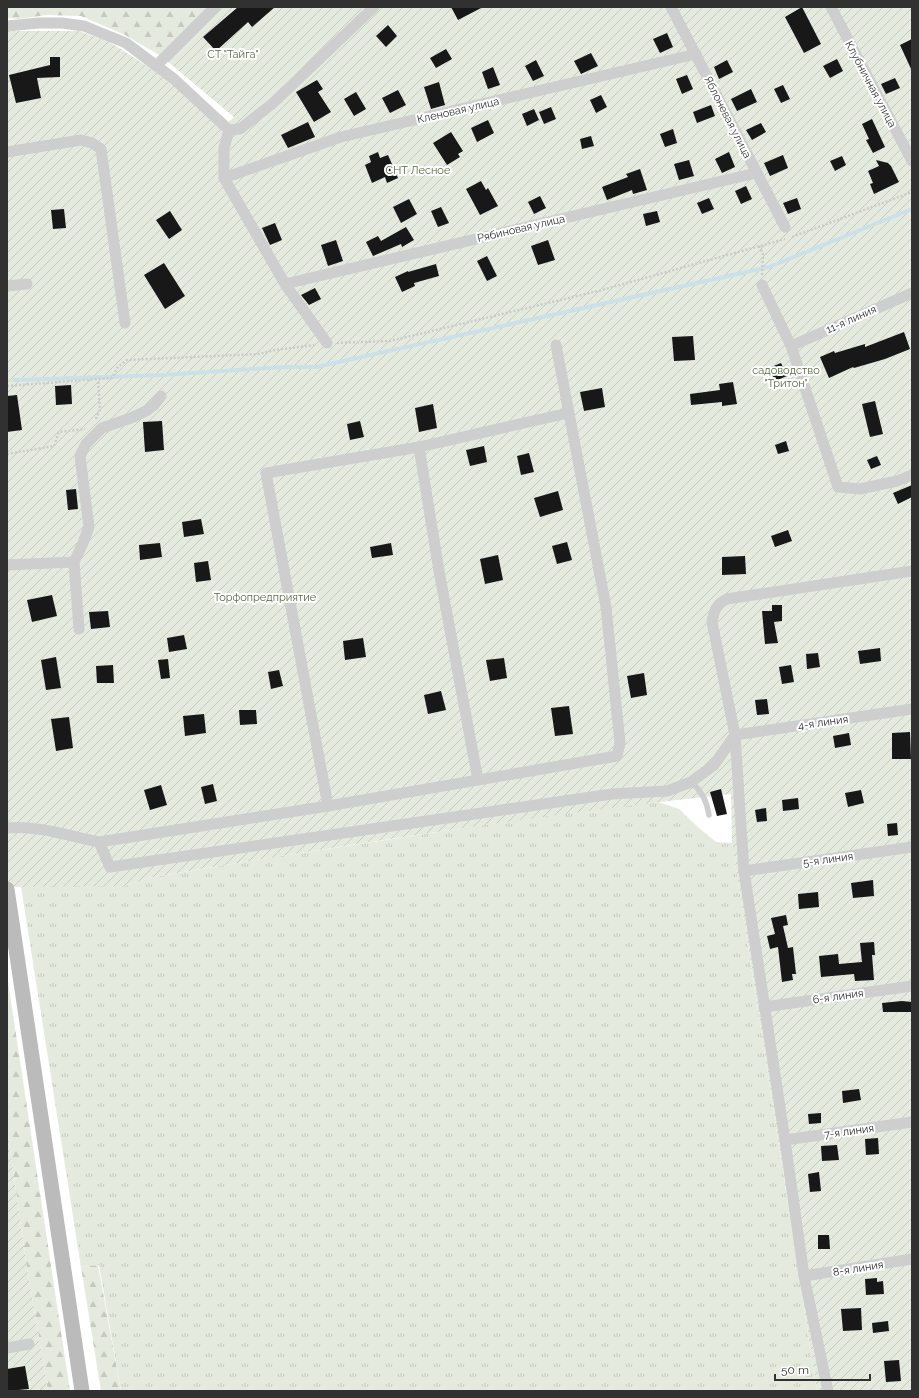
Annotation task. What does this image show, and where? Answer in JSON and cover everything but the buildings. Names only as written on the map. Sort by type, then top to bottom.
[{"type":"main road","points":[[7,889],[82,1391]]},
{"type":"street","points":[[157,65],[215,7]]},
{"type":"street","points":[[7,26],[39,23],[62,23],[84,26],[126,43],[174,79],[229,130],[240,129],[272,104],[374,7]]},
{"type":"street","name":"Яблоневая улица","points":[[670,7],[696,54],[785,227]]},
{"type":"street","name":"Клубничная улица","points":[[831,7],[912,161]]},
{"type":"street","name":"Кленовая улица","points":[[224,178],[341,137],[696,54]]},
{"type":"street","points":[[229,130],[224,148],[224,178],[285,284],[327,343]]},
{"type":"street","points":[[7,152],[81,140],[92,143],[101,149],[125,323]]},
{"type":"street","name":"Рябиновая улица","points":[[285,284],[756,173]]},
{"type":"street","points":[[7,286],[27,284]]},
{"type":"street","points":[[762,285],[791,346],[838,487],[860,489],[898,481],[912,474]]},
{"type":"street","name":"11-я линия","points":[[791,346],[912,293]]},
{"type":"street","points":[[7,828],[16,827],[42,830],[99,842],[328,806],[617,756],[620,743],[606,607],[556,344]]},
{"type":"street","points":[[79,630],[74,562],[89,527],[80,456],[86,444],[102,428],[146,411],[154,405],[161,396]]},
{"type":"street","points":[[328,806],[266,473],[419,447],[568,413]]},
{"type":"street","points":[[419,447],[439,571],[478,780]]},
{"type":"street","points":[[7,565],[74,562]]},
{"type":"street","points":[[828,1391],[804,1276],[744,871],[734,735],[712,622],[716,607],[726,599],[912,571]]},
{"type":"street","name":"4-я линия","points":[[734,735],[912,710]]},
{"type":"street","points":[[99,842],[110,867],[612,794],[667,791],[691,782],[714,765],[734,735]]},
{"type":"street","name":"5-я линия","points":[[744,871],[912,847]]},
{"type":"street","name":"6-я линия","points":[[764,1007],[912,986]]},
{"type":"street","name":"7-я линия","points":[[785,1140],[912,1122]]},
{"type":"street","name":"8-я линия","points":[[804,1276],[912,1259]]},
{"type":"street","points":[[7,1348],[29,1344]]},
{"type":"lane","points":[[691,782],[704,796],[708,805],[709,815]]},
{"type":"path","points":[[7,386],[112,378],[117,368],[127,360],[258,354],[275,350],[327,343],[390,340],[602,290],[792,237],[912,192]]},
{"type":"path","points":[[760,246],[763,254],[762,285]]},
{"type":"path","points":[[94,422],[100,409],[98,380]]},
{"type":"path","points":[[7,454],[54,446],[59,432],[92,429]]},
{"type":"green space","points":[[7,7],[215,7],[161,56],[125,35],[81,16],[46,15],[19,19],[7,18]]},
{"type":"green space","points":[[215,7],[912,7],[912,1391],[817,1391],[732,843],[731,794],[585,811],[367,842],[149,878],[125,886],[7,887],[7,31],[79,31],[108,41],[163,76],[222,128],[234,117],[161,56]]},
{"type":"green space","points":[[658,802],[679,809],[716,842],[732,843],[817,1391],[121,1391],[99,1265],[81,1267],[19,874],[125,886],[149,878],[255,860],[556,814]]},
{"type":"green space","points":[[7,975],[70,1391],[48,1391],[26,1262],[7,1127]]},
{"type":"green space","points":[[7,1127],[26,1262],[48,1391],[7,1391]]},
{"type":"green space","points":[[98,1265],[121,1391],[101,1391],[81,1267]]},
{"type":"waterway","points":[[14,380],[163,375],[284,367],[316,367],[769,267],[912,209]]},
{"type":"park label","name":"СТ \"Тайга\"","points":[[233,54]]},
{"type":"park label","name":"СНТ Лесное","points":[[418,170]]},
{"type":"park label","name":"садоводство \"Тритон\"","points":[[786,376]]},
{"type":"park label","name":"Торфопредприятие","points":[[265,597]]}]
